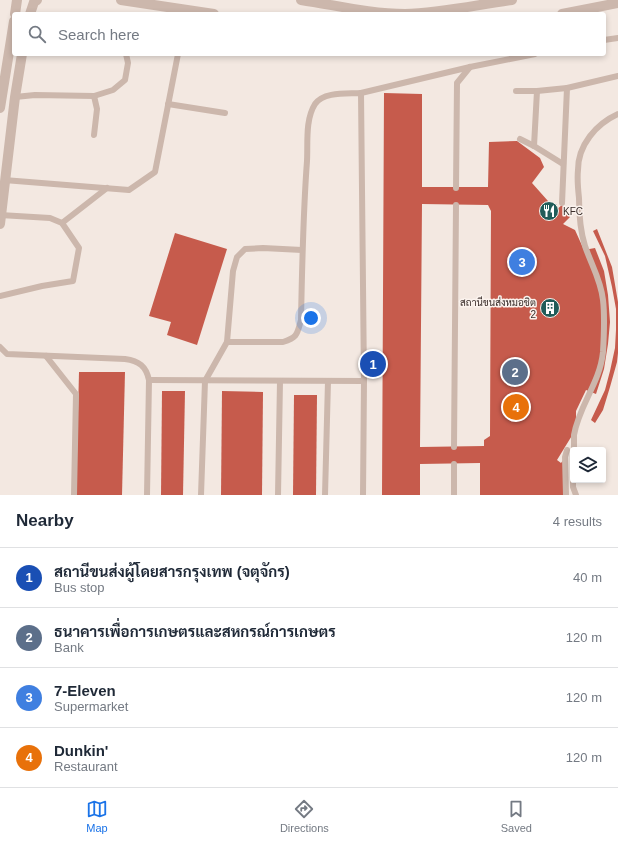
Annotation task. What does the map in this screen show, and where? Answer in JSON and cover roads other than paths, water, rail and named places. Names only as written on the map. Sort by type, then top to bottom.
[{"type":"street","points":[[15,12],[17,0]]},
{"type":"street","points":[[31,12],[34,2],[37,0]]},
{"type":"street","points":[[121,0],[201,12]]},
{"type":"street","points":[[301,0],[379,12]]},
{"type":"street","points":[[428,12],[512,0]]},
{"type":"street","points":[[572,12],[618,3]]},
{"type":"street","points":[[0,108],[12,33]]},
{"type":"street","points":[[0,218],[22,56]]},
{"type":"lane","points":[[606,40],[618,38]]},
{"type":"lane","points":[[15,97],[36,95],[94,96],[113,90],[125,80],[128,63],[126,56]]},
{"type":"lane","points":[[4,180],[129,190],[155,172],[178,56]]},
{"type":"lane","points":[[227,342],[284,342],[292,339],[297,334],[301,320],[302,250],[309,120],[316,103],[323,97],[361,93],[470,67],[525,56]]},
{"type":"lane","points":[[456,188],[457,84],[470,67]]},
{"type":"lane","points":[[516,91],[537,91],[567,88],[618,76]]},
{"type":"lane","points":[[562,203],[567,88]]},
{"type":"lane","points":[[534,146],[537,91]]},
{"type":"lane","points":[[361,93],[364,381],[363,495]]},
{"type":"lane","points":[[94,96],[97,109],[94,135]]},
{"type":"lane","points":[[168,104],[225,113]]},
{"type":"lane","points":[[574,447],[574,435],[577,423],[597,380],[603,354],[604,325],[604,300],[598,276],[585,246],[580,226],[578,170],[581,152],[589,138],[596,129],[618,114]]},
{"type":"lane","points":[[520,139],[563,164]]},
{"type":"lane","points":[[62,223],[107,188]]},
{"type":"lane","points":[[454,447],[456,205]]},
{"type":"lane","points":[[0,218],[50,218],[62,223],[79,248],[72,281],[42,286],[0,296]]},
{"type":"lane","points":[[201,495],[205,381],[227,342],[233,270],[237,257],[245,249],[263,248],[302,250]]},
{"type":"lane","points":[[0,347],[7,354],[132,360],[139,362],[144,367],[149,380],[147,495]]},
{"type":"lane","points":[[46,356],[76,394],[74,495]]},
{"type":"lane","points":[[149,380],[364,381]]},
{"type":"lane","points":[[278,495],[280,381]]},
{"type":"lane","points":[[325,495],[328,381]]},
{"type":"lane","points":[[566,495],[565,457],[567,450]]},
{"type":"lane","points":[[454,464],[454,495]]},
{"type":"lane","points":[[573,483],[576,495]]},
{"type":"place","name":"KFC","points":[[549,211]]},
{"type":"place","name":"7-Eleven","points":[[522,262]]},
{"type":"place","name":"สถานีขนส่งหมอชิต 2","points":[[550,308]]},
{"type":"place","name":"สถานีขนส่งผู้โดยสารกรุงเทพ (จตุจักร)","points":[[373,364]]},
{"type":"place","name":"ธนาคารเพื่อการเกษตรและสหกรณ์การเกษตร","points":[[515,372]]},
{"type":"place","name":"Dunkin'","points":[[516,407]]}]
